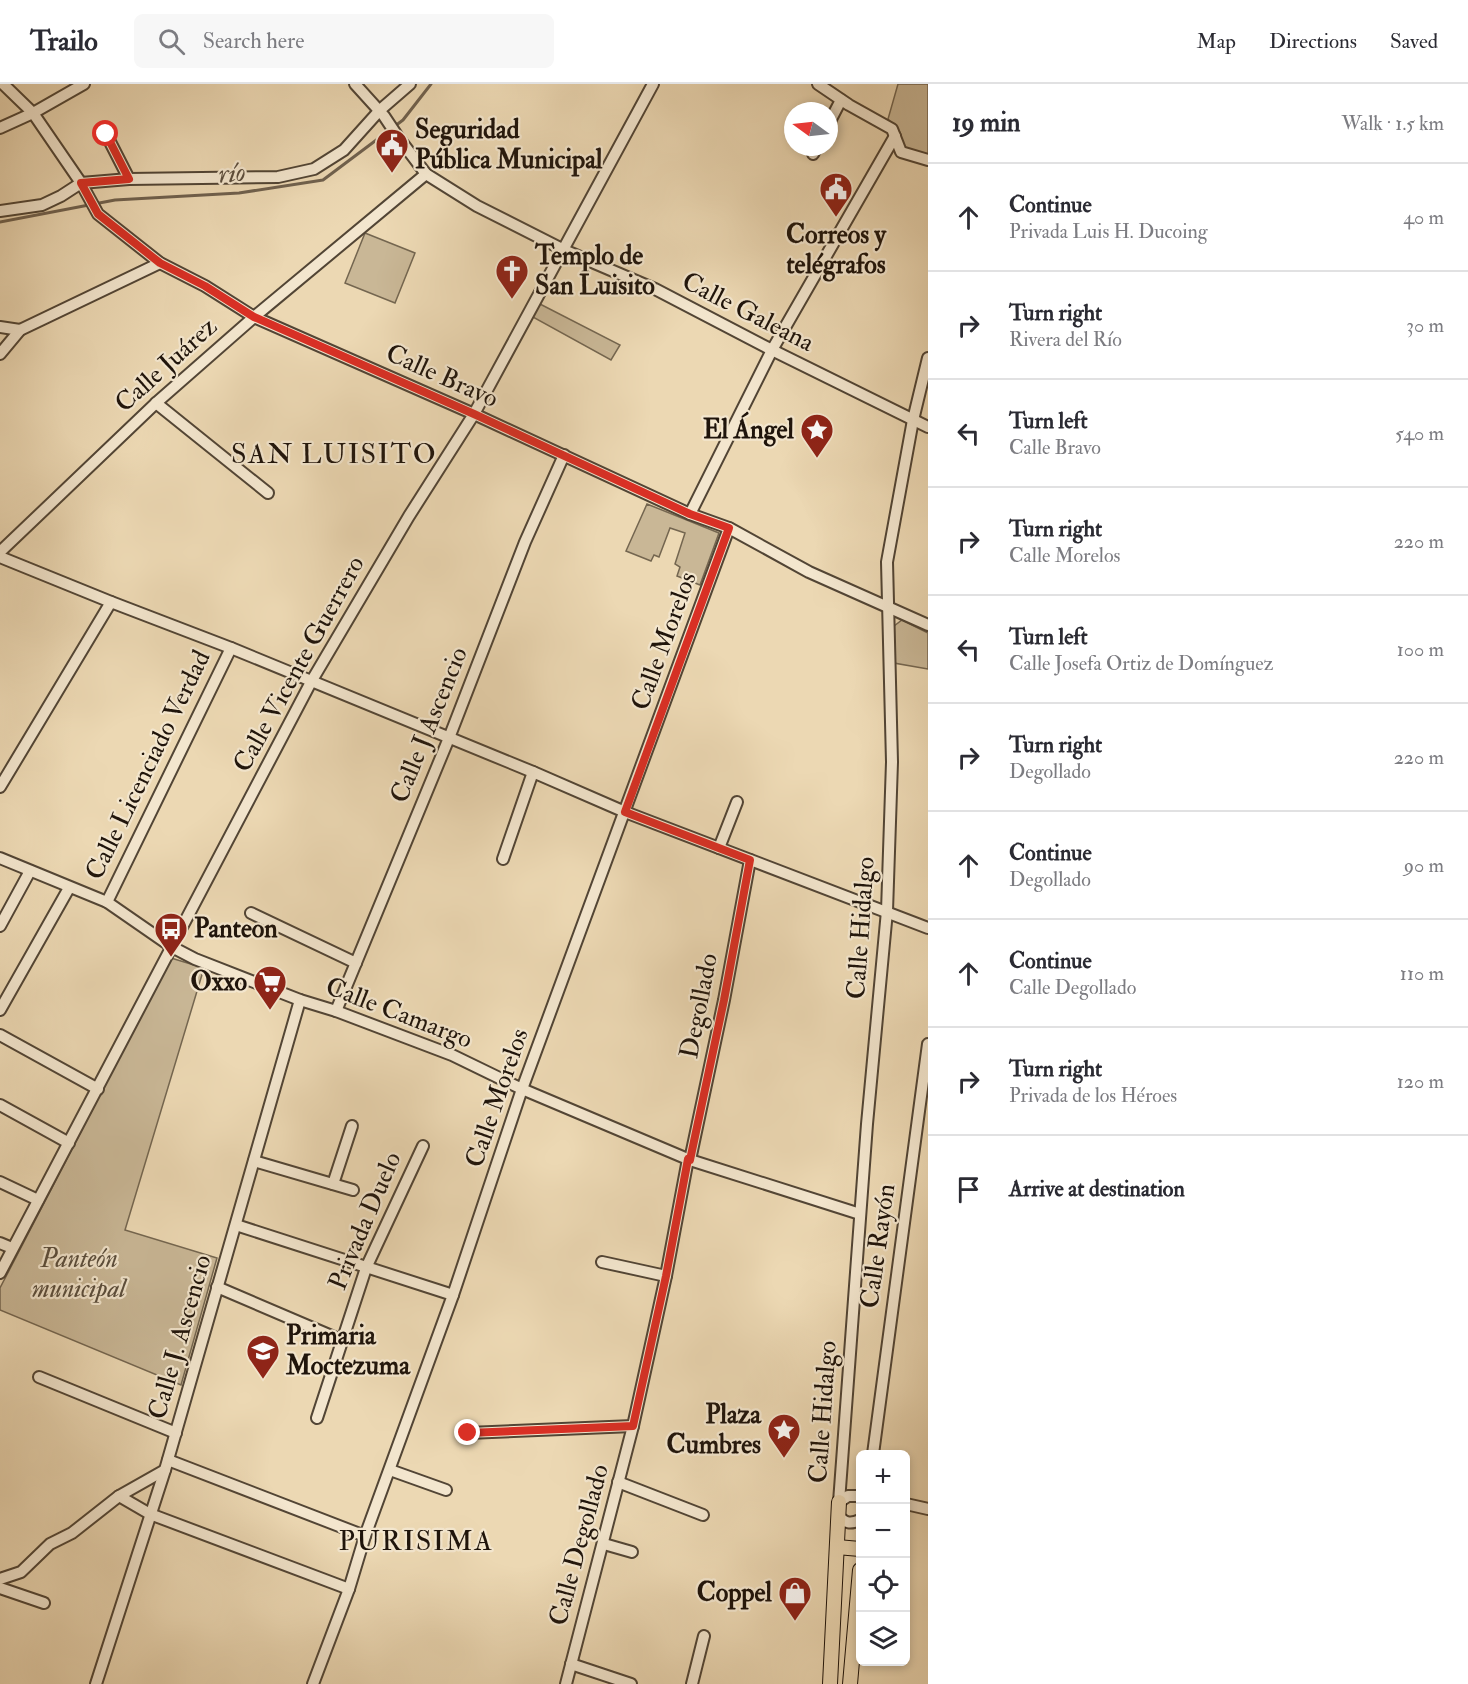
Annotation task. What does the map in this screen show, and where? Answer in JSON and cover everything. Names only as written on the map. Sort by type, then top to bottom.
[{"type":"main road","points":[[830,1684],[838,1509]]},
{"type":"main road","points":[[837,1547],[856,1549]]},
{"type":"main road","points":[[850,1684],[857,1612]]},
{"type":"street","name":"Calle Bravo","points":[[3,84],[33,113],[82,185],[98,214],[160,263],[205,286],[254,317],[474,414],[690,514],[729,528],[809,572],[928,625]]},
{"type":"street","points":[[0,128],[33,113],[84,84]]},
{"type":"street","name":"Calle Galeana","points":[[355,84],[382,113],[426,174],[477,206],[564,250],[655,289],[771,350],[928,427]]},
{"type":"street","points":[[0,211],[42,205],[82,185],[129,179],[278,177],[314,169],[344,150],[410,84]]},
{"type":"street","name":"Calle Vicente Guerrero","points":[[0,1273],[311,682],[409,516],[474,414],[653,84]]},
{"type":"street","points":[[818,84],[892,129],[902,152],[928,160]]},
{"type":"street","points":[[838,105],[841,99]]},
{"type":"street","points":[[106,134],[129,179]]},
{"type":"street","points":[[690,514],[771,350],[895,136]]},
{"type":"street","name":"Calle Juárez","points":[[0,555],[156,403],[254,317],[426,174]]},
{"type":"street","points":[[0,354],[20,330],[160,263]]},
{"type":"street","points":[[0,327],[20,330]]},
{"type":"street","name":"Calle Hidalgo","points":[[838,1509],[860,1214],[887,911],[892,762],[887,562],[928,358]]},
{"type":"street","points":[[156,403],[268,493]]},
{"type":"street","name":"Calle J Ascencio","points":[[336,1011],[449,738],[525,542],[564,455]]},
{"type":"street","name":"Calle Morelos","points":[[313,1684],[453,1295],[522,1089],[729,528]]},
{"type":"street","points":[[0,555],[111,602],[231,648],[625,812],[928,928]]},
{"type":"street","points":[[0,787],[111,602]]},
{"type":"street","name":"Calle Licenciado Verdad","points":[[107,902],[231,648]]},
{"type":"street","points":[[503,859],[532,772]]},
{"type":"street","points":[[719,848],[737,802]]},
{"type":"street","name":"Calle Camargo","points":[[0,858],[107,902],[172,947],[195,959],[452,1055],[522,1089],[689,1159],[860,1214]]},
{"type":"street","name":"Degollado","points":[[666,1276],[724,1000],[750,860]]},
{"type":"street","points":[[0,926],[30,871]]},
{"type":"street","name":"Calle Licenciado Verdad","points":[[0,1010],[69,888]]},
{"type":"street","points":[[250,913],[356,963]]},
{"type":"street","name":"Calle J. Ascencio","points":[[96,1684],[176,1433],[300,1000]]},
{"type":"street","points":[[0,1035],[98,1089]]},
{"type":"street","name":"Calle Rayón","points":[[874,1450],[916,1134],[924,1116],[928,1044]]},
{"type":"street","points":[[0,1105],[69,1143]]},
{"type":"street","points":[[333,1184],[352,1126]]},
{"type":"street","points":[[916,1134],[928,1137]]},
{"type":"street","name":"Privada Duelo","points":[[317,1418],[366,1268],[423,1146]]},
{"type":"street","points":[[254,1161],[353,1190]]},
{"type":"street","points":[[0,1182],[38,1200]]},
{"type":"street","points":[[236,1225],[453,1295]]},
{"type":"street","points":[[0,1243],[12,1248]]},
{"type":"street","points":[[602,1262],[666,1276]]},
{"type":"street","name":"Calle Degollado","points":[[566,1684],[633,1426],[666,1276]]},
{"type":"street","points":[[217,1287],[341,1340]]},
{"type":"street","points":[[39,1377],[176,1433]]},
{"type":"street","points":[[468,1433],[633,1426]]},
{"type":"street","points":[[0,1579],[21,1572],[50,1544],[72,1533],[119,1496],[166,1465],[365,1536]]},
{"type":"street","points":[[390,1470],[446,1490]]},
{"type":"street","points":[[618,1482],[703,1515]]},
{"type":"street","points":[[119,1496],[150,1514],[349,1589]]},
{"type":"street","points":[[856,1496],[848,1496],[838,1509],[846,1522],[856,1521]]},
{"type":"street","points":[[910,1505],[928,1509]]},
{"type":"street","points":[[910,1512],[928,1516]]},
{"type":"street","points":[[603,1544],[632,1552]]},
{"type":"street","points":[[0,1588],[44,1603]]},
{"type":"street","points":[[692,1684],[704,1636]]},
{"type":"street","points":[[571,1664],[631,1684]]},
{"type":"green space","points":[[898,84],[928,84],[928,157],[904,151],[897,131],[888,119]]},
{"type":"green space","points":[[365,233],[415,253],[395,303],[345,283]]},
{"type":"green space","points":[[538,303],[620,345],[611,360],[531,316]]},
{"type":"green space","points":[[647,504],[719,533],[700,585],[677,576],[680,567],[675,564],[685,533],[670,528],[659,557],[654,555],[651,561],[626,551]]},
{"type":"green space","points":[[902,620],[928,633],[928,669],[894,663],[894,626]]},
{"type":"green space","name":"Panteón municipal","points":[[171,958],[204,968],[125,1230],[217,1258],[181,1385],[0,1310],[0,1288]]},
{"type":"waterway","name":"río","points":[[0,222],[115,200],[239,193],[323,180],[403,120],[431,84]]},
{"type":"place","name":"Seguridad Pública Municipal","points":[[392,174]]},
{"type":"place","name":"Correos y telégrafos","points":[[836,218]]},
{"type":"place","name":"Templo de San Luisito","points":[[512,300]]},
{"type":"place","name":"El Ángel","points":[[817,459]]},
{"type":"place","name":"Panteon","points":[[171,958]]},
{"type":"place","name":"Oxxo","points":[[270,1011]]},
{"type":"place","name":"Primaria Moctezuma","points":[[263,1380]]},
{"type":"place","name":"Plaza Cumbres","points":[[784,1459]]},
{"type":"place","name":"Coppel","points":[[795,1622]]},
{"type":"district","name":"SAN LUISITO","points":[[334,454]]},
{"type":"district","name":"PURISIMA","points":[[416,1541]]},
{"type":"route","points":[[106,134],[129,179],[81,183],[98,214],[160,263],[205,286],[254,317],[474,414],[690,514],[729,528],[625,812],[750,860],[724,1000],[690,1160],[688,1159],[666,1276],[633,1426],[468,1433]]}]
